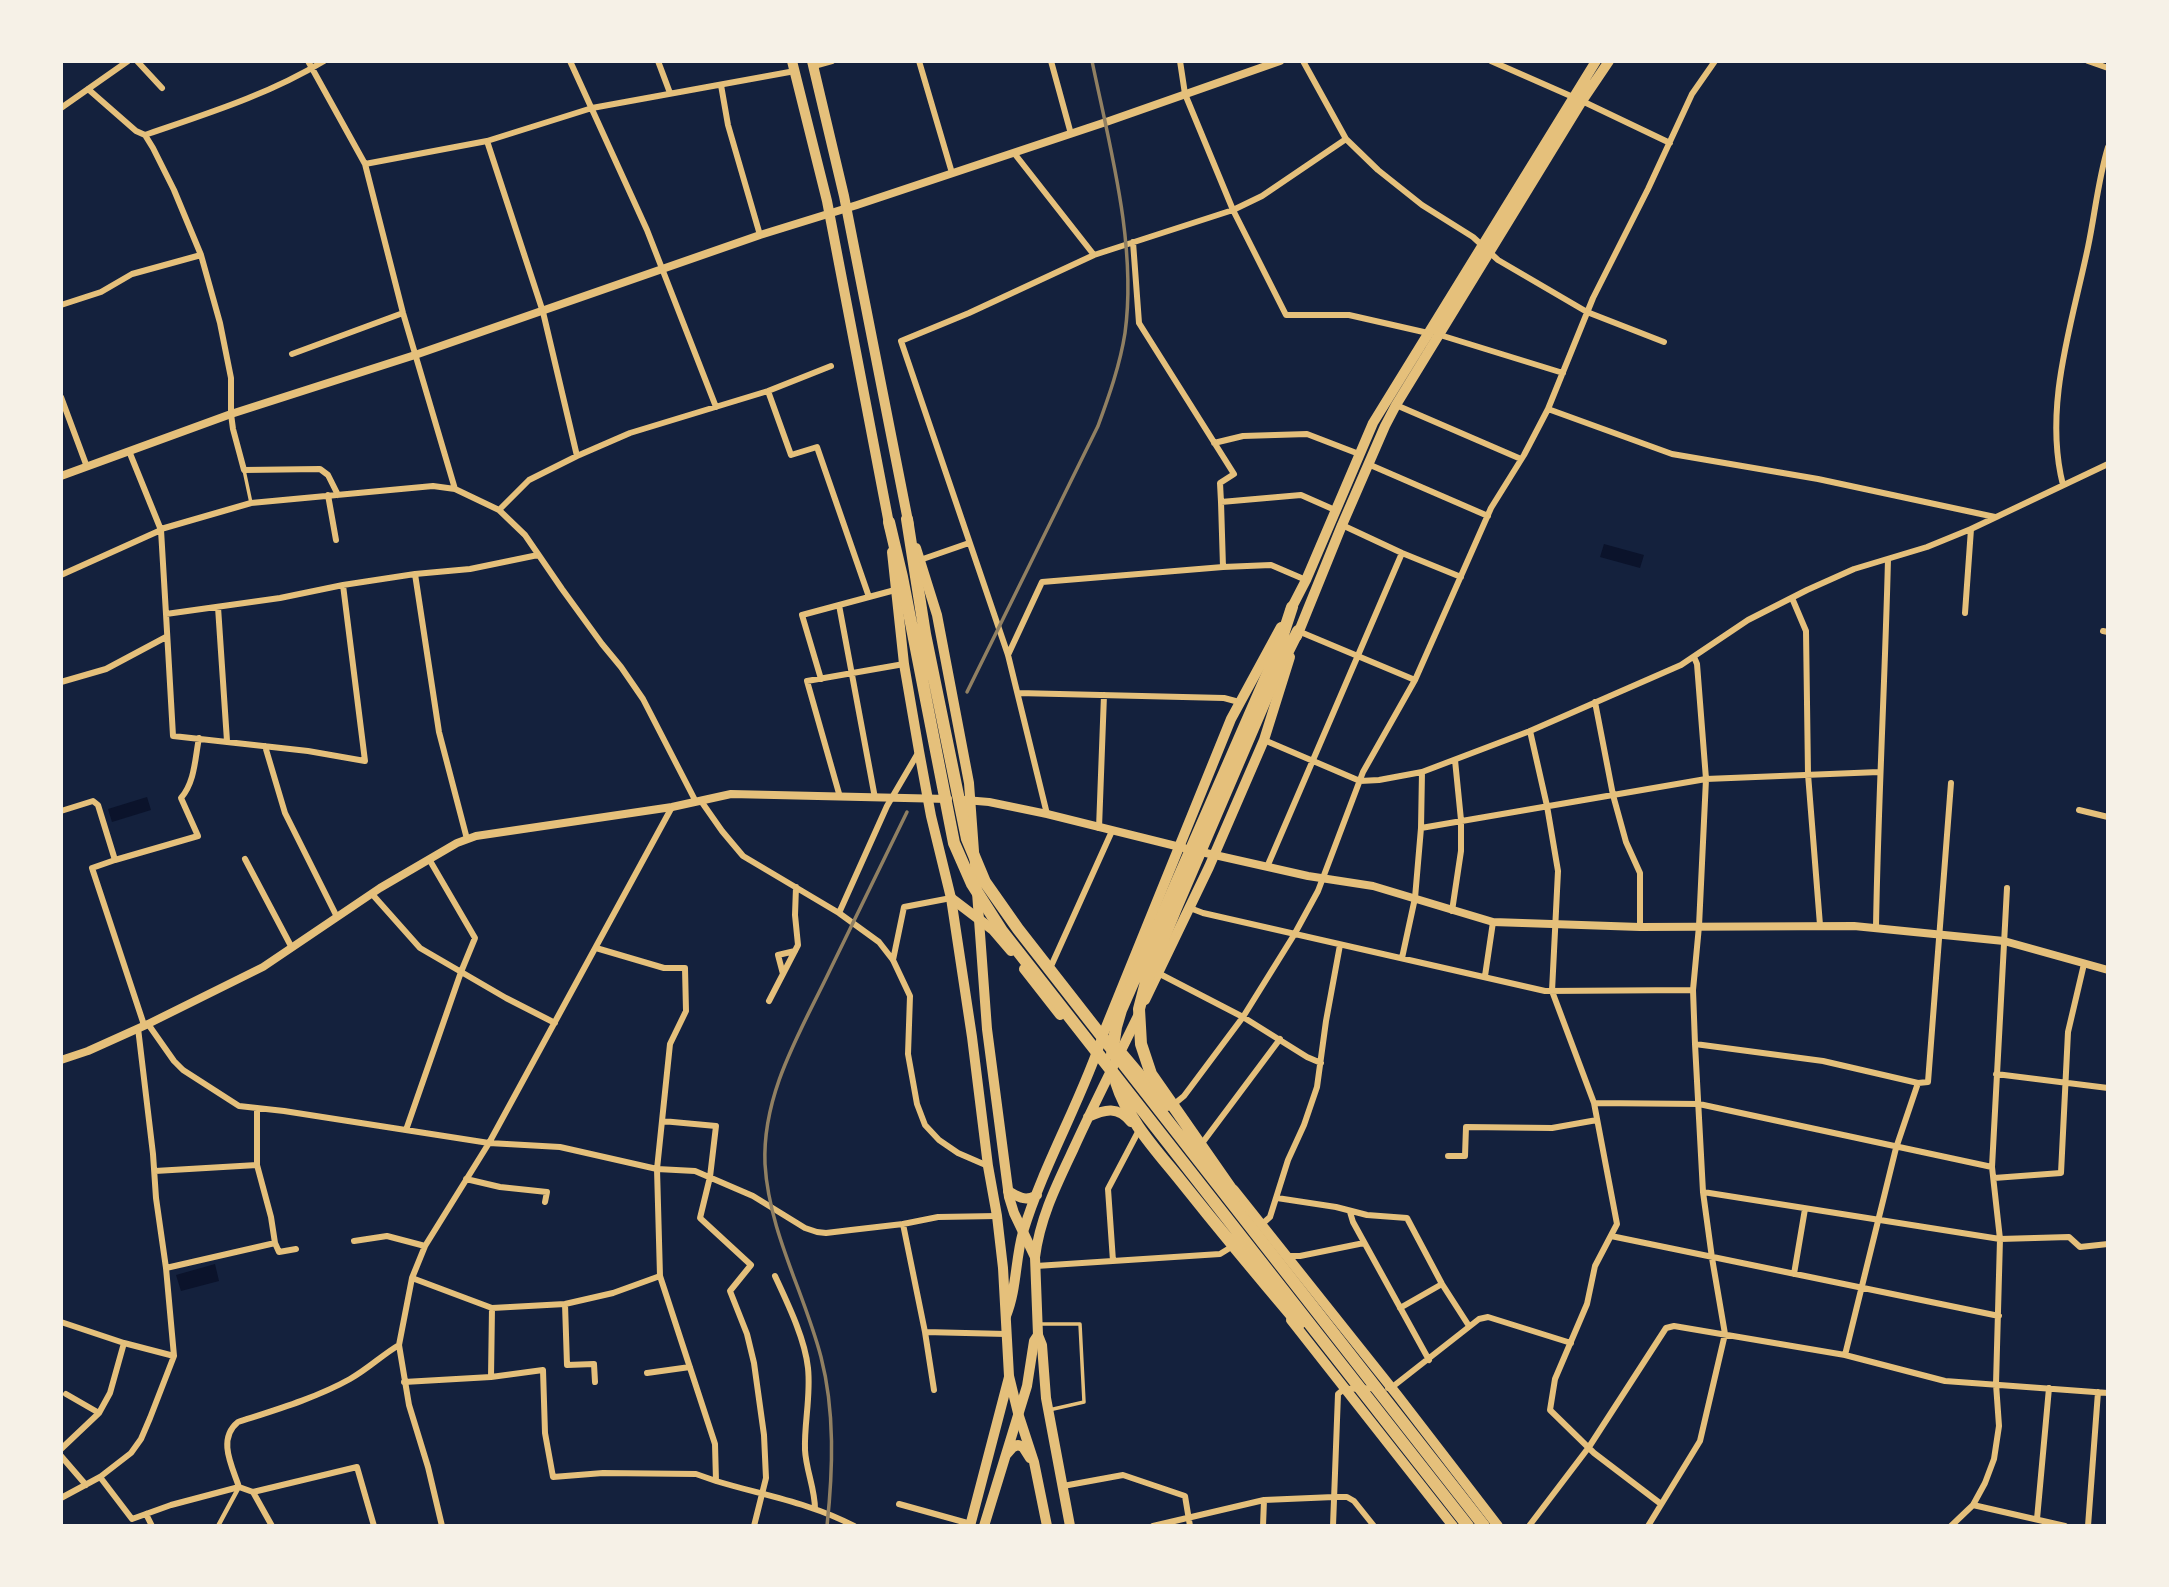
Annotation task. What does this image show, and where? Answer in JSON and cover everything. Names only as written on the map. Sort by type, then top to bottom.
[{"type":"highway","points":[[813,64],[846,209],[907,519],[919,635],[949,826],[963,867],[1002,931],[1468,1526]]},
{"type":"highway","points":[[794,66],[830,213],[889,522],[919,635],[963,824],[975,861],[985,882],[1018,929],[1282,1258]]},
{"type":"highway","points":[[907,519],[937,615],[969,783],[987,1029],[1008,1191],[1014,1213],[1035,1262],[1038,1329],[1048,1410],[1070,1526]]},
{"type":"highway","points":[[889,522],[904,664],[928,798],[951,898],[972,1037],[997,1216],[1009,1376],[1040,1489],[1047,1526]]},
{"type":"highway","points":[[1292,607],[1248,729],[1146,982],[1139,1009],[1143,1055],[1155,1081],[1226,1181],[1484,1526]]},
{"type":"highway","points":[[1298,631],[1248,729],[1121,1010],[1113,1040],[1113,1064],[1121,1098],[1130,1115],[1160,1155],[1301,1326],[1350,1376]]},
{"type":"main road","points":[[1005,1316],[1013,1299],[1023,1232],[1037,1195],[1095,1059],[1239,702],[1306,580],[1373,423],[1434,334],[1577,99],[1596,61]]},
{"type":"main road","points":[[1577,99],[1609,61]]},
{"type":"main road","points":[[1035,1262],[1038,1231],[1055,1189],[1214,855],[1264,740],[1298,631],[1342,525],[1396,405],[1434,334]]},
{"type":"main road","points":[[975,846],[985,872],[999,895],[1104,1032],[1169,1107],[1261,1225],[1282,1258],[1391,1388],[1497,1526]]},
{"type":"main road","points":[[951,898],[993,930],[1014,955],[1108,1076],[1233,1246],[1453,1526]]},
{"type":"main road","points":[[1141,1011],[1144,1050],[1151,1072],[1169,1107]]},
{"type":"main road","points":[[1088,1117],[1101,1111],[1113,1110],[1126,1116],[1219,1235],[1233,1246]]},
{"type":"main road","points":[[1008,1191],[1024,1199],[1037,1195]]},
{"type":"main road","points":[[984,1526],[1027,1386],[1038,1329]]},
{"type":"main road","points":[[970,1525],[1009,1376]]},
{"type":"main road","points":[[1004,1456],[1015,1446],[1023,1447],[1032,1463],[1040,1489]]},
{"type":"street","points":[[61,108],[128,61]]},
{"type":"street","points":[[137,61],[162,88]]},
{"type":"street","points":[[145,135],[262,94],[310,65],[324,61]]},
{"type":"street","points":[[570,61],[636,206],[716,407]]},
{"type":"street","points":[[659,61],[670,93]]},
{"type":"street","points":[[813,64],[832,61]]},
{"type":"street","points":[[919,61],[952,173]]},
{"type":"street","points":[[1051,61],[1071,134]]},
{"type":"street","points":[[1180,61],[1185,94],[1233,211],[1286,315],[1349,315],[1434,334],[1563,373]]},
{"type":"street","points":[[61,476],[231,414],[543,312],[662,268],[1071,134],[1280,61]]},
{"type":"street","points":[[1303,61],[1346,139],[1378,170],[1422,205],[1498,260],[1587,312],[1664,342]]},
{"type":"street","points":[[1491,61],[1620,117],[1671,143]]},
{"type":"street","points":[[1169,1107],[1184,1096],[1243,1017],[1318,891],[1360,781],[1415,680],[1488,516],[1548,409],[1587,312],[1671,143],[1692,94],[1714,61]]},
{"type":"street","points":[[2088,61],[2108,68]]},
{"type":"street","points":[[310,65],[365,164],[403,313],[455,489]]},
{"type":"street","points":[[365,164],[487,141],[592,108],[721,85],[794,66]]},
{"type":"street","points":[[721,85],[728,125],[760,235]]},
{"type":"street","points":[[88,89],[136,131],[145,135],[174,190],[201,255],[220,323],[231,378],[231,414],[244,470],[320,469],[328,475],[338,495]]},
{"type":"street","points":[[1047,814],[1006,647],[901,341],[969,313],[1094,255],[1233,211],[1262,196],[1346,139]]},
{"type":"street","points":[[487,141],[543,312],[577,456]]},
{"type":"street","points":[[2063,485],[2056,447],[2067,331],[2084,267],[2108,147]]},
{"type":"street","points":[[1014,153],[1094,255]]},
{"type":"street","points":[[1133,242],[1139,323],[1234,474],[1220,484],[1223,567]]},
{"type":"street","points":[[61,306],[101,292],[132,274],[201,255]]},
{"type":"street","points":[[292,354],[403,313]]},
{"type":"street","points":[[499,510],[529,480],[577,456],[631,433],[768,391],[831,366]]},
{"type":"street","points":[[768,391],[791,454],[817,447],[869,597]]},
{"type":"street","points":[[61,397],[87,467]]},
{"type":"street","points":[[1396,405],[1521,459]]},
{"type":"street","points":[[1548,409],[1672,454],[1818,479],[1995,517]]},
{"type":"street","points":[[1214,443],[1243,436],[1307,434],[1359,454]]},
{"type":"street","points":[[129,452],[161,529],[173,736],[228,741],[365,761],[343,584]]},
{"type":"street","points":[[1368,464],[1488,516]]},
{"type":"street","points":[[1264,740],[1360,781],[1422,772],[1530,731],[1681,665],[1748,620],[1791,598],[1854,569],[1927,547],[1971,529],[2108,464]]},
{"type":"street","points":[[61,575],[161,529],[251,503],[433,486],[455,489],[499,510],[525,535],[643,699],[698,801],[743,856],[839,913],[879,942],[892,960],[910,996],[908,1054],[917,1104],[925,1125],[939,1140],[958,1153],[988,1166]]},
{"type":"street","points":[[328,495],[336,540]]},
{"type":"street","points":[[1221,502],[1301,495],[1335,510]]},
{"type":"street","points":[[1342,525],[1461,578]]},
{"type":"street","points":[[1965,613],[1971,529]]},
{"type":"street","points":[[920,560],[969,543]]},
{"type":"street","points":[[1266,867],[1402,554]]},
{"type":"street","points":[[166,614],[280,598],[343,584],[470,569],[538,555]]},
{"type":"street","points":[[1876,928],[1888,558]]},
{"type":"street","points":[[1008,654],[1042,582],[1271,565],[1306,580]]},
{"type":"street","points":[[415,574],[439,732],[467,839]]},
{"type":"street","points":[[821,679],[802,615],[895,590]]},
{"type":"street","points":[[1791,598],[1806,631],[1808,774],[1820,925]]},
{"type":"street","points":[[839,605],[874,798]]},
{"type":"street","points":[[218,607],[228,741]]},
{"type":"street","points":[[1298,631],[1415,680]]},
{"type":"street","points":[[61,682],[106,669],[166,637]]},
{"type":"street","points":[[1648,1526],[1700,1441],[1725,1334],[1703,1192],[1695,1044],[1693,990],[1706,779],[1697,664],[1694,657]]},
{"type":"street","points":[[840,797],[807,681],[904,664]]},
{"type":"street","points":[[1018,693],[1224,698],[1239,702]]},
{"type":"street","points":[[1099,828],[1104,695]]},
{"type":"street","points":[[1595,702],[1613,794],[1626,842],[1640,873],[1640,927]]},
{"type":"street","points":[[1530,731],[1558,871],[1552,991],[1594,1102],[1616,1224],[1595,1266],[1587,1304],[1555,1379],[1550,1410],[1589,1447],[1661,1504]]},
{"type":"street","points":[[61,1497],[100,1478],[131,1453],[141,1439],[174,1356],[156,1199],[144,1026],[92,868],[198,836],[181,798],[192,778],[199,738]]},
{"type":"street","points":[[264,746],[285,813],[337,917]]},
{"type":"street","points":[[839,913],[892,798],[919,751]]},
{"type":"street","points":[[1452,911],[1460,866],[1461,820],[1455,760]]},
{"type":"street","points":[[1402,958],[1415,898],[1421,828],[1422,772]]},
{"type":"street","points":[[1421,828],[1706,779],[1879,772]]},
{"type":"street","points":[[1695,1044],[1823,1061],[1918,1083],[1928,1082],[1951,783]]},
{"type":"street","points":[[61,1060],[144,1026],[263,967],[372,894],[467,839],[509,830],[673,807],[731,794],[928,798],[989,802],[1266,867],[1373,886],[1493,922],[1640,927],[1820,925],[1876,928],[2004,942],[2108,970]]},
{"type":"street","points":[[61,811],[93,802],[98,805],[115,860]]},
{"type":"street","points":[[442,1526],[404,1382],[399,1345],[412,1278],[425,1246],[489,1143],[673,807]]},
{"type":"street","points":[[2079,810],[2108,817]]},
{"type":"street","points":[[1052,964],[1112,831]]},
{"type":"street","points":[[245,859],[292,948]]},
{"type":"street","points":[[406,1130],[475,938],[429,859]]},
{"type":"street","points":[[769,1001],[798,945],[796,887]]},
{"type":"street","points":[[1951,1526],[1973,1505],[1985,1483],[1994,1459],[1999,1426],[1996,1384],[2000,1238],[1992,1167],[2007,888]]},
{"type":"street","points":[[372,894],[421,947],[555,1023]]},
{"type":"street","points":[[892,960],[904,906],[951,898]]},
{"type":"street","points":[[1190,908],[1294,935],[1552,991],[1693,990]]},
{"type":"street","points":[[1485,976],[1493,922]]},
{"type":"street","points":[[1261,1225],[1270,1217],[1288,1160],[1317,1087],[1325,1021],[1340,945]]},
{"type":"street","points":[[596,948],[664,968],[685,968],[687,1011],[670,1044],[657,1170],[660,1276],[715,1444],[716,1481]]},
{"type":"street","points":[[783,974],[778,954],[794,951]]},
{"type":"street","points":[[1994,1178],[2061,1173],[2068,1032],[2084,964]]},
{"type":"street","points":[[1157,973],[1243,1017],[1321,1063]]},
{"type":"street","points":[[144,1026],[185,1072],[239,1106],[489,1143],[560,1147],[657,1170],[695,1171],[752,1196],[805,1228],[826,1233],[939,1217],[997,1216]]},
{"type":"street","points":[[1200,1146],[1280,1039]]},
{"type":"street","points":[[1996,1074],[2108,1088]]},
{"type":"street","points":[[1846,1355],[1896,1147],[1918,1083]]},
{"type":"street","points":[[1594,1102],[1699,1104],[1992,1167]]},
{"type":"street","points":[[257,1109],[257,1165],[275,1243],[279,1252],[296,1249]]},
{"type":"street","points":[[1448,1156],[1465,1156],[1466,1127],[1552,1128],[1597,1120]]},
{"type":"street","points":[[662,1121],[716,1126],[710,1177],[700,1218],[751,1265],[730,1292],[747,1334],[758,1379],[766,1478],[754,1526]]},
{"type":"street","points":[[1113,1261],[1108,1189],[1138,1132]]},
{"type":"street","points":[[155,1171],[257,1165]]},
{"type":"street","points":[[466,1179],[500,1187],[547,1192],[545,1202]]},
{"type":"street","points":[[1703,1192],[2000,1238],[2069,1237],[2080,1247],[2108,1244]]},
{"type":"street","points":[[1277,1198],[1336,1207],[1350,1212],[1408,1218],[1442,1284],[1469,1326]]},
{"type":"street","points":[[1794,1274],[1805,1209]]},
{"type":"street","points":[[1350,1212],[1364,1243],[1429,1360]]},
{"type":"street","points":[[904,1224],[934,1390]]},
{"type":"street","points":[[354,1241],[387,1236],[425,1246]]},
{"type":"street","points":[[1611,1236],[1999,1316]]},
{"type":"street","points":[[166,1268],[275,1243]]},
{"type":"street","points":[[1282,1258],[1364,1243]]},
{"type":"street","points":[[1035,1262],[1113,1261],[1220,1254],[1233,1246]]},
{"type":"street","points":[[412,1278],[492,1308],[565,1304],[612,1293],[660,1276]]},
{"type":"street","points":[[775,1276],[790,1307],[809,1370],[805,1451],[815,1509]]},
{"type":"street","points":[[1400,1308],[1442,1284]]},
{"type":"street","points":[[565,1304],[567,1365],[594,1364],[596,1382]]},
{"type":"street","points":[[491,1377],[492,1308]]},
{"type":"street","points":[[1334,1526],[1338,1394],[1344,1389],[1391,1388],[1469,1326],[1488,1317],[1571,1343]]},
{"type":"street","points":[[61,1322],[174,1356]]},
{"type":"street","points":[[1529,1526],[1589,1447],[1666,1328],[1674,1326],[1846,1355],[1945,1381],[2108,1393]]},
{"type":"street","points":[[925,1332],[1006,1334]]},
{"type":"street","points":[[61,1449],[99,1413],[110,1393],[124,1343]]},
{"type":"street","points":[[218,1526],[239,1487],[226,1445],[233,1426],[346,1381],[399,1345]]},
{"type":"street","points":[[647,1373],[690,1367]]},
{"type":"street","points":[[404,1382],[491,1377],[543,1370],[545,1433],[553,1477],[603,1473],[696,1474],[761,1495],[800,1503],[854,1526]]},
{"type":"street","points":[[2037,1519],[2049,1388]]},
{"type":"street","points":[[2088,1526],[2098,1392]]},
{"type":"street","points":[[66,1394],[99,1413]]},
{"type":"street","points":[[61,1456],[86,1485]]},
{"type":"street","points":[[100,1478],[132,1519],[171,1505],[239,1487],[253,1492],[357,1467],[374,1526]]},
{"type":"street","points":[[1063,1486],[1123,1475],[1185,1496],[1190,1522]]},
{"type":"street","points":[[253,1492],[272,1526]]},
{"type":"street","points":[[1153,1526],[1190,1522],[1264,1500],[1348,1497],[1374,1526]]},
{"type":"street","points":[[1263,1526],[1264,1500]]},
{"type":"street","points":[[899,1504],[970,1525]]},
{"type":"street","points":[[1973,1505],[2065,1526]]},
{"type":"street","points":[[146,1514],[152,1526]]},
{"type":"lane","points":[[244,470],[251,503]]},
{"type":"lane","points":[[1038,1329],[1080,1324],[1084,1402],[1048,1410]]},
{"type":"water","points":[[1604,544],[1644,555],[1640,568],[1600,557]]},
{"type":"water","points":[[147,797],[151,810],[112,822],[108,809]]},
{"type":"water","points":[[215,1264],[219,1281],[181,1291],[176,1275]]},
{"type":"railway","points":[[967,692],[1098,426],[1123,345],[1128,300],[1125,231],[1114,162],[1092,61]]},
{"type":"railway","points":[[827,1526],[832,1441],[826,1377],[814,1333],[773,1214],[765,1164],[766,1138],[770,1112],[786,1063],[907,812]]}]
